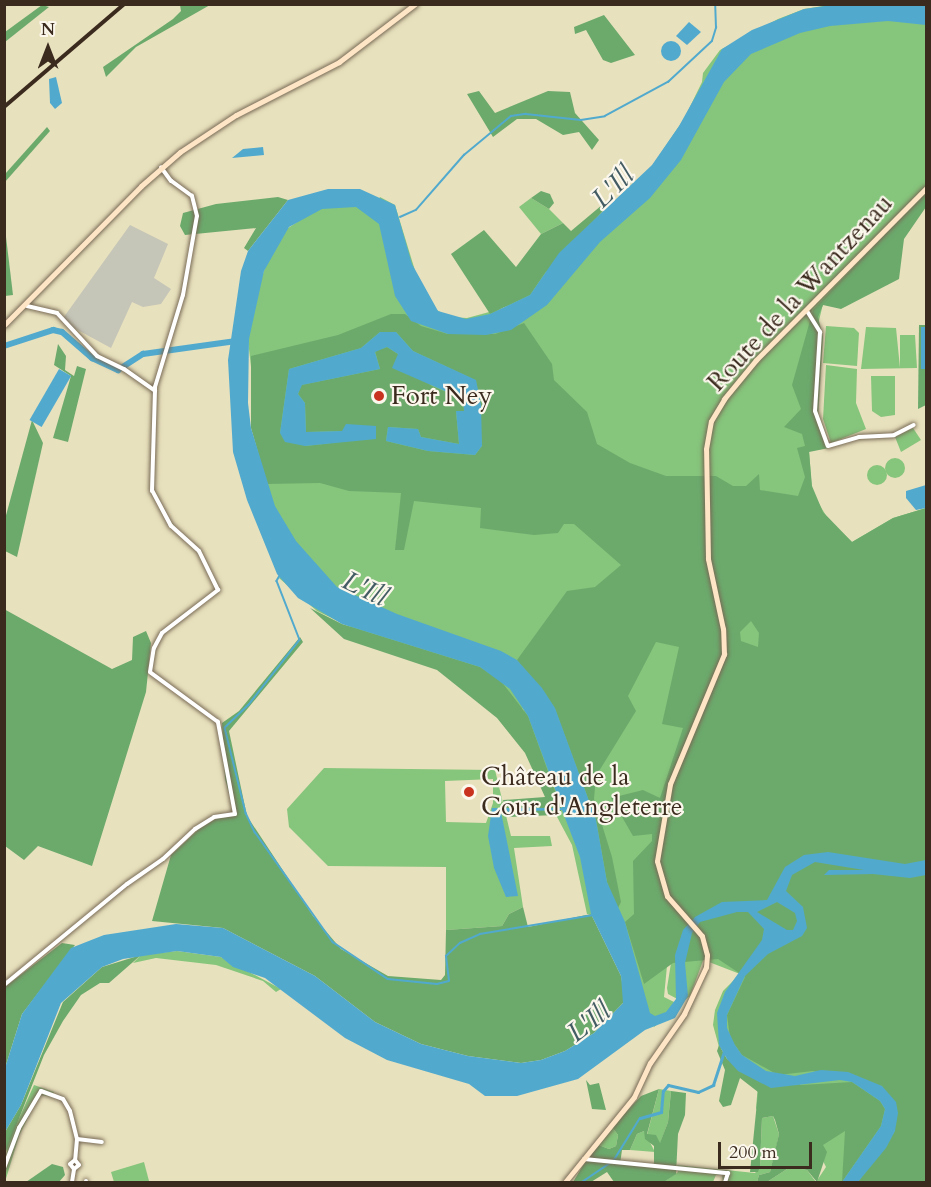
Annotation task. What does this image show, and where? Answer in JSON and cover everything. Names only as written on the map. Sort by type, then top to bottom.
[{"type":"main road","points":[[4,325],[27,306],[161,167],[236,115],[355,52],[415,4]]},
{"type":"main road","name":"Route de la Wantzenau","points":[[565,1182],[582,1157],[632,1100],[650,1063],[684,1014],[707,959],[706,946],[696,929],[663,889],[657,861],[670,784],[724,654],[723,629],[708,559],[709,432],[723,399],[927,188]]},
{"type":"street","points":[[4,985],[127,884],[163,860],[195,829],[214,817],[236,814],[218,722],[150,672],[154,648],[162,633],[218,590],[199,551],[171,526],[154,497],[155,391],[164,350],[183,295],[197,211],[189,192],[175,184],[161,167]]},
{"type":"street","points":[[27,306],[57,313],[90,351],[123,368],[155,391]]},
{"type":"street","points":[[807,311],[820,332],[815,411],[828,446],[859,437],[894,435],[914,425]]},
{"type":"street","points":[[4,1168],[34,1098],[45,1091],[63,1099],[77,1139],[75,1160],[79,1165],[74,1169],[72,1182]]},
{"type":"street","points":[[77,1139],[102,1142]]},
{"type":"street","points":[[582,1157],[611,1163],[728,1173],[725,1182]]},
{"type":"shaded area","points":[[130,225],[168,244],[154,278],[171,289],[161,304],[143,307],[132,302],[111,348],[61,321]]},
{"type":"green space","points":[[836,4],[926,5],[926,205],[902,239],[896,278],[844,307],[824,300],[816,333],[809,449],[812,492],[828,519],[852,542],[893,518],[926,508],[926,1182],[816,1182],[826,1167],[801,1117],[756,1109],[758,1083],[719,1047],[713,1025],[715,1010],[723,991],[740,974],[709,962],[706,940],[667,966],[664,997],[680,1005],[654,1027],[591,914],[587,914],[572,845],[556,815],[562,810],[523,709],[317,611],[279,578],[293,562],[268,516],[246,323],[276,236],[329,201],[373,209],[380,197],[395,205],[417,277],[435,309],[449,317],[467,318],[504,308],[652,166],[684,119],[702,82],[703,73],[720,50],[778,19],[804,9]]},
{"type":"green space","points":[[42,5],[49,7],[5,42],[5,32]]},
{"type":"green space","points":[[180,5],[210,5],[136,47],[106,77],[103,67],[173,19],[181,11]]},
{"type":"green space","points":[[604,15],[635,55],[611,63],[603,60],[586,30],[575,34],[574,27]]},
{"type":"green space","points":[[479,91],[495,113],[548,91],[570,92],[575,113],[599,140],[592,150],[579,132],[563,135],[536,119],[517,119],[493,137],[467,94]]},
{"type":"green space","points":[[47,127],[50,131],[5,182],[5,174]]},
{"type":"green space","points":[[541,191],[550,194],[554,203],[549,209],[531,198]]},
{"type":"green space","points":[[926,191],[926,207],[904,239],[899,279],[841,309],[823,305],[818,317],[823,337],[818,418],[829,448],[809,452],[812,486],[823,512],[852,542],[893,518],[926,508],[926,1182],[858,1182],[895,1131],[882,1086],[813,1071],[778,1075],[742,1055],[730,1038],[727,1015],[745,977],[718,959],[673,963],[644,984],[625,922],[634,914],[633,861],[652,841],[652,834],[633,836],[611,798],[643,790],[660,798],[683,728],[662,724],[679,647],[656,642],[628,696],[636,711],[596,776],[594,799],[612,857],[621,902],[617,910],[607,882],[596,820],[555,709],[517,660],[567,591],[595,587],[621,565],[574,524],[564,524],[558,533],[534,535],[480,528],[481,508],[414,501],[404,550],[395,550],[401,493],[349,491],[320,483],[267,484],[251,428],[251,356],[338,335],[391,314],[405,314],[421,326],[448,334],[495,334],[524,323],[552,364],[554,380],[587,412],[597,444],[630,463],[666,476],[716,476],[733,486],[746,486],[759,474],[760,490],[798,496],[805,477],[797,448],[805,446],[802,434],[784,427],[801,409],[792,385],[813,310]],"holes":[[[380,332],[396,332],[413,351],[475,380],[482,446],[475,455],[428,451],[386,441],[388,427],[418,429],[421,437],[459,444],[456,411],[464,411],[463,399],[432,386],[398,361],[398,354],[387,347],[375,351],[380,369],[301,385],[298,394],[305,403],[306,432],[342,431],[331,443],[306,446],[280,433],[289,369],[361,348]],[[751,621],[759,633],[758,647],[741,641],[740,632]]]},
{"type":"green space","points":[[278,197],[288,200],[248,251],[244,248],[256,228],[185,235],[180,226],[183,213],[216,204]]},
{"type":"green space","points":[[531,198],[549,209],[563,223],[541,234],[519,207]]},
{"type":"green space","points":[[602,205],[605,209],[545,273],[530,295],[490,314],[451,254],[484,230],[516,267],[541,234],[563,223],[571,231]]},
{"type":"green space","points":[[4,220],[13,295],[5,296],[4,296]]},
{"type":"green space","points":[[919,325],[926,325],[926,405],[918,409]]},
{"type":"green space","points":[[826,326],[854,328],[859,333],[857,366],[823,363]]},
{"type":"green space","points":[[866,327],[896,328],[900,368],[900,335],[915,335],[917,368],[861,369]]},
{"type":"green space","points":[[58,344],[66,356],[65,370],[74,376],[77,366],[86,369],[68,442],[53,438],[71,376],[54,365]]},
{"type":"green space","points":[[826,365],[857,369],[856,403],[866,429],[831,443],[823,419]]},
{"type":"green space","points":[[871,376],[895,376],[895,415],[881,417],[872,411]]},
{"type":"green space","points":[[32,420],[43,443],[17,557],[5,551],[5,519]]},
{"type":"green space","points":[[913,428],[921,440],[901,452],[895,437]]},
{"type":"green space","points":[[895,458],[902,461],[905,468],[902,475],[895,478],[888,475],[885,468],[888,461]]},
{"type":"green space","points":[[877,465],[884,468],[887,475],[884,482],[877,485],[870,482],[867,475],[870,468]]},
{"type":"green space","points":[[310,608],[342,624],[480,667],[501,681],[528,716],[562,810],[556,815],[508,817],[503,800],[545,797],[525,753],[497,718],[437,670],[344,639]]},
{"type":"green space","points":[[4,609],[112,669],[132,660],[133,637],[146,631],[151,643],[146,692],[92,866],[38,846],[24,860],[5,846]]},
{"type":"green space","points":[[300,637],[303,642],[229,731],[247,816],[313,916],[341,949],[388,976],[441,980],[445,975],[446,930],[502,926],[509,914],[523,907],[528,927],[591,914],[621,976],[624,994],[623,1003],[594,1033],[565,1051],[541,1060],[521,1063],[468,1056],[421,1044],[375,1022],[315,976],[223,928],[152,921],[171,855],[199,829],[219,817],[235,815],[225,779],[222,723],[239,711]]},
{"type":"green space","points":[[324,768],[495,770],[511,836],[550,836],[552,846],[514,848],[523,907],[509,914],[502,926],[446,930],[446,867],[328,866],[289,827],[287,809]],"holes":[[[493,779],[493,803],[486,823],[446,822],[445,781]]]},
{"type":"green space","points":[[665,897],[704,958],[690,996],[683,1002],[668,994],[671,963]]},
{"type":"green space","points":[[62,943],[75,945],[22,1014],[5,1068],[5,987]]},
{"type":"green space","points":[[177,951],[221,957],[281,989],[276,992],[263,981],[216,965],[156,958],[133,963],[141,955]]},
{"type":"green space","points":[[141,955],[109,983],[100,983],[81,995],[63,1021],[44,1055],[5,1154],[5,1132],[21,1105],[63,1002],[102,967]]},
{"type":"green space","points":[[719,1045],[727,1059],[801,1085],[852,1082],[880,1101],[885,1109],[881,1126],[842,1182],[845,1131],[823,1145],[827,1152],[817,1182],[807,1170],[795,1168],[787,1169],[767,1182],[757,1182],[759,1175],[770,1172],[779,1134],[773,1116],[762,1118],[760,1166],[758,1172],[750,1172],[758,1092],[740,1078],[731,1105],[723,1107],[719,1101],[725,1070],[717,1051]]},
{"type":"green space","points":[[586,1080],[590,1085],[599,1083],[606,1110],[592,1109]]},
{"type":"green space","points":[[34,1085],[54,1092],[53,1097],[39,1095],[19,1136],[5,1182],[7,1145]]},
{"type":"green space","points":[[659,1089],[671,1091],[668,1122],[660,1144],[647,1135]]},
{"type":"green space","points":[[659,1089],[647,1134],[656,1135],[660,1143],[668,1122],[671,1091],[686,1093],[685,1115],[678,1134],[676,1174],[664,1182],[614,1182],[607,1172],[591,1182],[573,1182],[596,1144],[609,1149],[616,1146],[618,1135],[612,1127],[641,1096]],"holes":[[[644,1131],[645,1139],[654,1146],[654,1167],[620,1164],[622,1150],[630,1150],[637,1134]]]},
{"type":"green space","points":[[773,1116],[779,1134],[775,1153],[770,1172],[759,1175],[757,1182],[723,1182],[722,1175],[716,1175],[713,1182],[664,1182],[678,1172],[677,1165],[755,1173],[760,1166],[762,1118]]},
{"type":"green space","points":[[612,1127],[618,1135],[616,1146],[609,1149],[596,1144]]},
{"type":"green space","points":[[644,1131],[655,1152],[630,1150],[637,1134]]},
{"type":"green space","points":[[144,1162],[149,1181],[114,1182],[111,1172]]},
{"type":"green space","points":[[52,1164],[63,1167],[65,1175],[59,1182],[26,1182]]},
{"type":"green space","points":[[795,1168],[807,1170],[816,1182],[767,1182],[787,1169]]},
{"type":"water","points":[[839,4],[926,5],[926,25],[888,21],[830,26],[800,33],[751,54],[724,82],[681,160],[650,198],[600,242],[547,305],[511,330],[486,335],[448,334],[411,321],[395,296],[379,224],[356,207],[322,209],[289,227],[264,271],[249,339],[248,403],[251,428],[275,506],[296,541],[337,587],[397,614],[501,651],[517,660],[542,688],[555,708],[596,820],[607,882],[625,922],[650,1013],[655,1016],[666,1012],[676,999],[675,955],[683,930],[695,917],[722,902],[767,900],[785,867],[804,855],[828,852],[905,864],[926,860],[926,875],[910,878],[873,874],[824,875],[829,870],[864,870],[815,862],[792,875],[786,891],[803,907],[807,928],[802,936],[768,954],[745,976],[727,1015],[727,1028],[735,1045],[742,1055],[766,1071],[795,1076],[821,1070],[848,1072],[882,1086],[896,1102],[898,1113],[895,1131],[886,1148],[858,1182],[842,1182],[881,1126],[885,1109],[880,1101],[852,1082],[840,1080],[771,1088],[738,1071],[727,1059],[719,1045],[717,1013],[725,992],[762,940],[764,929],[748,912],[737,912],[700,922],[692,933],[685,963],[688,996],[675,1018],[645,1030],[578,1079],[517,1096],[485,1096],[469,1084],[387,1060],[345,1038],[265,978],[233,967],[221,957],[177,951],[123,959],[102,967],[61,1003],[21,1105],[5,1132],[5,1068],[22,1014],[71,948],[104,935],[176,924],[223,928],[315,976],[375,1022],[421,1044],[468,1056],[521,1063],[541,1060],[565,1051],[594,1033],[623,1003],[621,976],[591,914],[580,857],[562,810],[501,812],[518,896],[506,897],[494,868],[488,836],[492,808],[562,808],[528,716],[510,689],[480,667],[342,624],[298,598],[277,574],[247,500],[233,452],[228,360],[241,271],[248,251],[288,200],[328,189],[360,189],[395,205],[412,264],[438,311],[466,319],[490,314],[530,295],[559,253],[652,165],[679,126],[722,49],[752,30],[804,9]],"holes":[[[777,902],[795,913],[797,921],[793,930],[787,930],[757,912]]]},
{"type":"water","points":[[689,22],[701,32],[687,45],[676,36]]},
{"type":"water","points":[[671,41],[678,44],[681,51],[678,58],[671,61],[664,58],[661,51],[664,44]]},
{"type":"water","points":[[56,77],[62,103],[55,109],[50,103],[49,79]]},
{"type":"water","points":[[263,147],[264,155],[232,158],[243,149]]},
{"type":"water","points":[[921,327],[926,327],[926,369],[921,369]]},
{"type":"water","points":[[380,332],[396,332],[413,351],[476,380],[481,405],[482,446],[475,455],[428,451],[386,441],[388,427],[418,429],[421,437],[459,444],[456,411],[464,411],[463,399],[392,368],[398,354],[387,347],[375,352],[380,369],[302,385],[298,394],[305,403],[306,432],[342,431],[346,424],[376,426],[376,439],[305,446],[285,442],[280,433],[289,369],[361,348]]},
{"type":"water","points":[[59,369],[71,376],[42,427],[30,420]]},
{"type":"water","points":[[926,485],[926,508],[916,510],[906,498],[906,491]]},
{"type":"waterway","points":[[400,217],[416,210],[464,155],[511,116],[526,114],[581,120],[605,116],[668,82],[712,41],[716,28],[715,4]]},
{"type":"waterway","points":[[4,346],[53,330],[62,332],[92,358],[118,370],[143,354],[236,341]]},
{"type":"waterway","points":[[280,576],[277,581],[300,640],[249,705],[225,728],[246,813],[255,832],[333,942],[388,979],[437,984],[449,981],[446,956],[460,943],[480,934],[593,915]]},
{"type":"waterway","points":[[640,1118],[661,1112],[663,1091],[668,1085],[698,1092],[713,1085],[725,1049]]},
{"type":"waterway","points":[[614,1160],[640,1118]]},
{"type":"waterway","points":[[582,1182],[610,1163]]},
{"type":"railway","points":[[4,107],[124,4]]},
{"type":"place","name":"Fort Ney","points":[[379,396]]},
{"type":"place","name":"Château de la Cour d'Angleterre","points":[[469,792]]},
{"type":"water label","name":"L'Ill","points":[[613,187]]},
{"type":"water label","name":"L'Ill","points":[[365,589]]},
{"type":"water label","name":"L'Ill","points":[[589,1022]]}]
